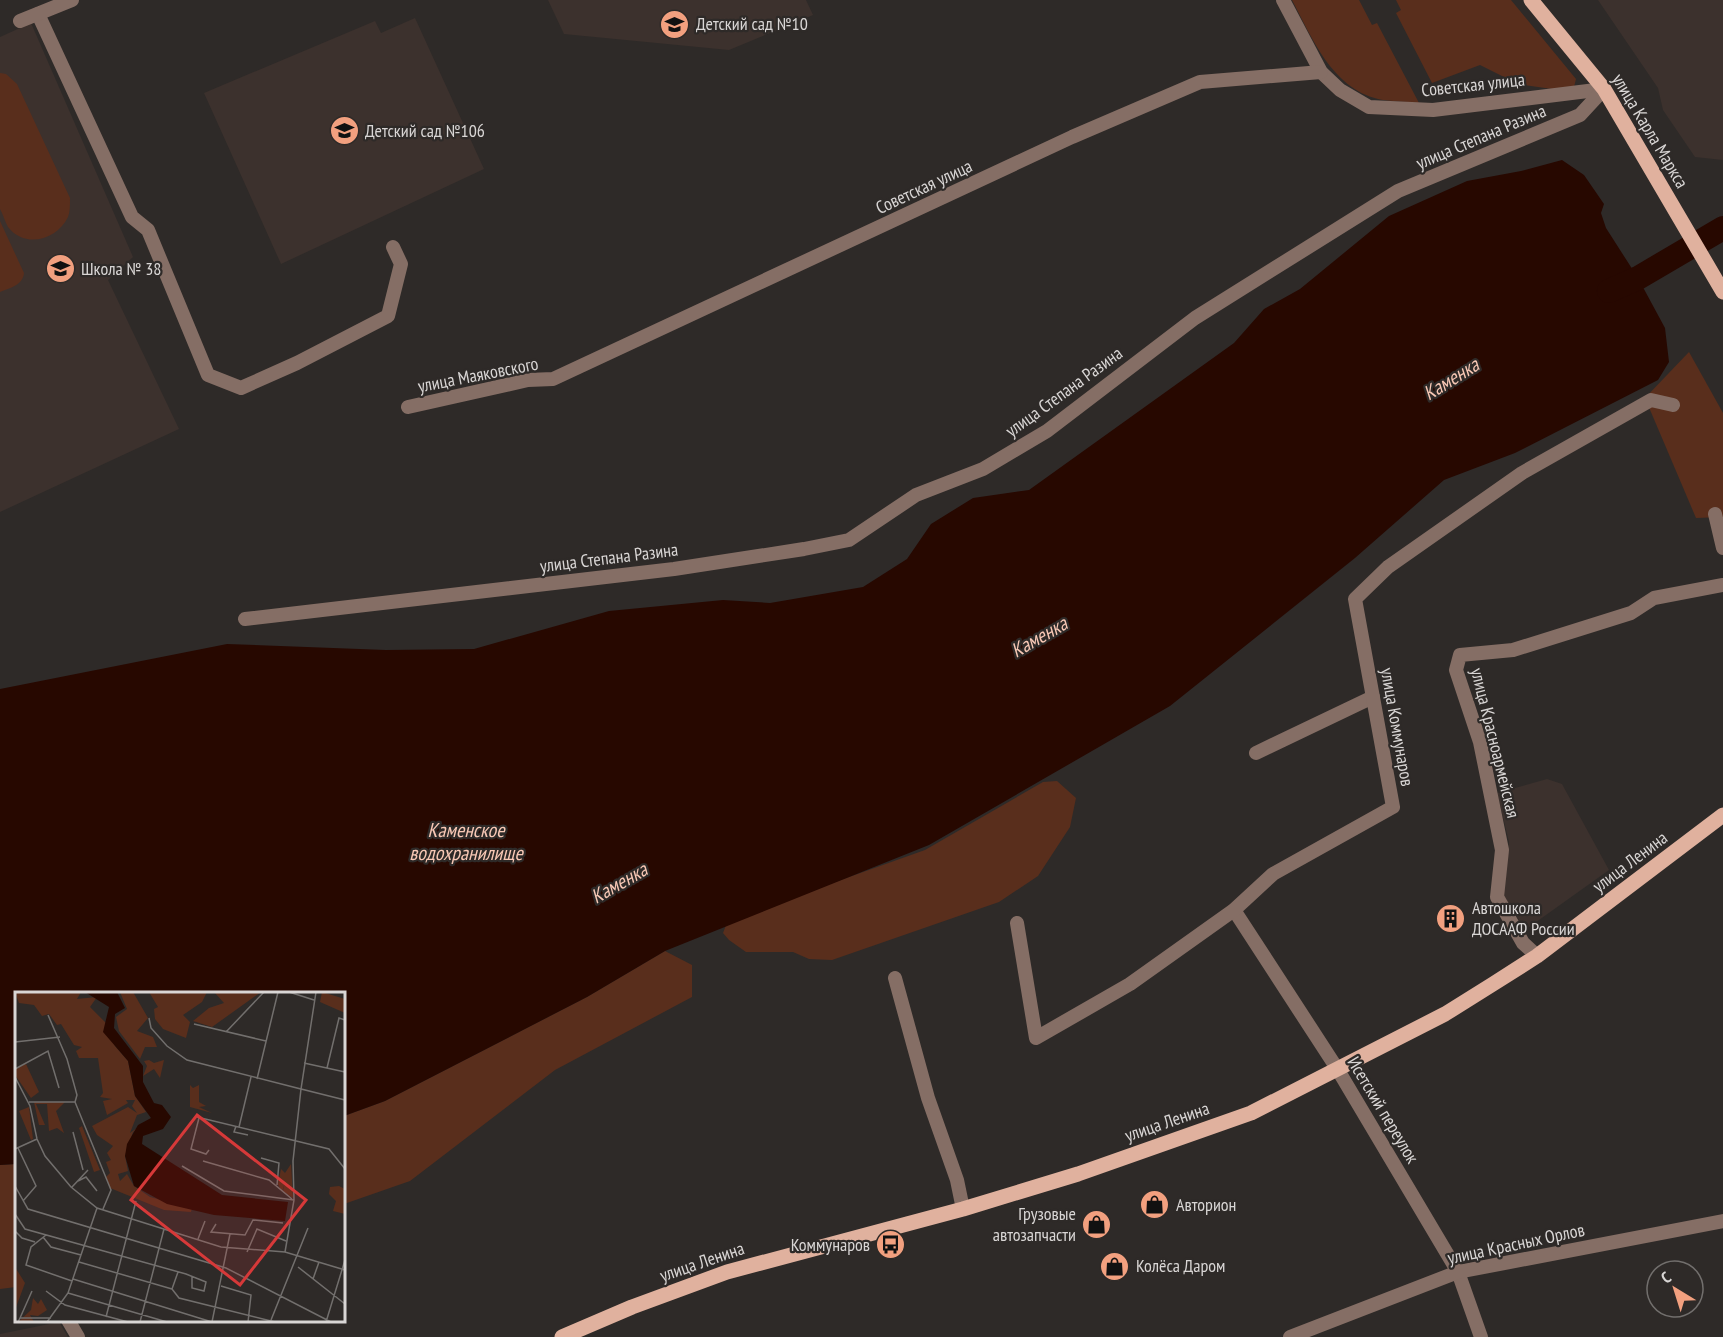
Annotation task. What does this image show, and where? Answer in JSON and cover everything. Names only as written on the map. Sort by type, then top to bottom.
[{"type":"main road","name":"улица Карла Маркса","points":[[1531,0],[1604,89],[1723,292]]},
{"type":"main road","name":"улица Ленина","points":[[562,1337],[632,1307],[727,1272],[963,1209],[1078,1174],[1251,1113],[1445,1014],[1536,956],[1723,816]]},
{"type":"street","points":[[20,21],[72,0]]},
{"type":"street","name":"Советская улица","points":[[1283,0],[1322,72],[1340,90],[1369,107],[1433,110],[1604,89]]},
{"type":"street","points":[[38,14],[132,217],[148,230],[208,375],[242,388],[297,363],[388,316],[402,264],[393,247]]},
{"type":"street","name":"Советская улица","points":[[554,379],[1072,137],[1200,81],[1322,72]]},
{"type":"street","name":"улица Степана Разина","points":[[244,619],[674,569],[849,540],[916,495],[983,469],[1047,431],[1196,318],[1398,191],[1580,116],[1604,89]]},
{"type":"street","name":"улица Маяковского","points":[[408,407],[528,380],[554,379]]},
{"type":"street","name":"улица Коммунаров","points":[[1017,923],[1036,1038],[1130,984],[1234,910],[1273,874],[1393,807],[1355,599],[1388,567],[1522,473],[1651,400],[1673,405]]},
{"type":"street","points":[[1715,514],[1723,548]]},
{"type":"street","name":"улица Красноармейская","points":[[1536,956],[1523,943],[1497,897],[1502,850],[1480,742],[1456,670],[1460,655],[1513,650],[1631,613],[1654,598],[1723,585]]},
{"type":"street","points":[[1256,753],[1373,697]]},
{"type":"street","name":"Исетский переулок","points":[[1234,910],[1338,1070],[1458,1272],[1481,1337]]},
{"type":"street","points":[[895,978],[928,1098],[957,1180],[963,1209]]},
{"type":"street","name":"улица Красных Орлов","points":[[1290,1337],[1458,1272],[1723,1221]]},
{"type":"street","points":[[69,1322],[78,1337]]},
{"type":"shaded area","name":"Детский сад №10","points":[[548,0],[806,0],[813,15],[729,50],[564,34]]},
{"type":"shaded area","points":[[1292,0],[1359,0],[1372,25],[1377,23],[1419,103],[1378,99],[1348,84],[1325,60]]},
{"type":"shaded area","points":[[1396,0],[1511,0],[1576,79],[1574,87],[1566,91],[1518,84],[1480,65],[1432,83],[1396,13],[1401,10]]},
{"type":"shaded area","points":[[1598,0],[1723,0],[1723,160],[1695,157],[1663,110],[1658,88]]},
{"type":"shaded area","name":"Детский сад №106","points":[[415,18],[484,169],[281,264],[204,93],[375,21],[381,33]]},
{"type":"shaded area","name":"Школа № 38","points":[[31,23],[133,257],[108,280],[179,429],[0,512],[0,37]]},
{"type":"shaded area","points":[[0,73],[6,74],[17,84],[70,198],[69,215],[63,225],[49,236],[40,239],[32,240],[15,234],[8,227],[0,209]]},
{"type":"shaded area","points":[[0,221],[24,273],[19,283],[0,292]]},
{"type":"shaded area","points":[[1689,352],[1723,413],[1723,517],[1696,518],[1645,398]]},
{"type":"shaded area","points":[[1547,779],[1562,784],[1609,870],[1525,930],[1502,893],[1509,842],[1497,793]]},
{"type":"shaded area","points":[[1057,781],[1076,798],[1070,827],[1038,876],[999,902],[832,960],[809,959],[793,952],[746,952],[723,933],[728,920],[925,850],[1043,782]]},
{"type":"shaded area","points":[[665,951],[692,965],[692,997],[555,1070],[410,1181],[345,1204],[345,1116],[385,1101],[587,997]]},
{"type":"shaded area","points":[[15,1164],[15,1287],[0,1289],[0,1165]]},
{"type":"shaded area","points":[[59,1322],[68,1337],[0,1337],[0,1334]]},
{"type":"water","name":"Каменское водохранилище","points":[[1562,160],[1584,175],[1604,204],[1601,213],[1606,228],[1638,278],[1665,328],[1669,362],[1658,380],[1515,453],[1444,480],[1355,558],[1170,706],[929,845],[665,951],[587,997],[385,1101],[345,1116],[345,992],[15,992],[15,1164],[0,1165],[0,689],[227,644],[386,650],[474,649],[609,611],[723,600],[770,603],[863,587],[907,559],[931,524],[973,498],[1029,490],[1234,343],[1264,309],[1300,289],[1389,216],[1467,181],[1521,171]]},
{"type":"waterway","name":"Каменка","points":[[1609,291],[1638,278],[1723,228]]},
{"type":"place","name":"Детский сад №10","points":[[675,24]]},
{"type":"place","name":"Детский сад №106","points":[[344,131]]},
{"type":"place","name":"Школа № 38","points":[[60,269]]},
{"type":"place","name":"Автошкола ДОСААФ России","points":[[1451,918]]},
{"type":"place","name":"Авторион","points":[[1155,1205]]},
{"type":"place","name":"Грузовые автозапчасти","points":[[1097,1224]]},
{"type":"place","name":"Коммунаров","points":[[891,1245]]},
{"type":"place","name":"Колёса Даром","points":[[1115,1266]]}]
